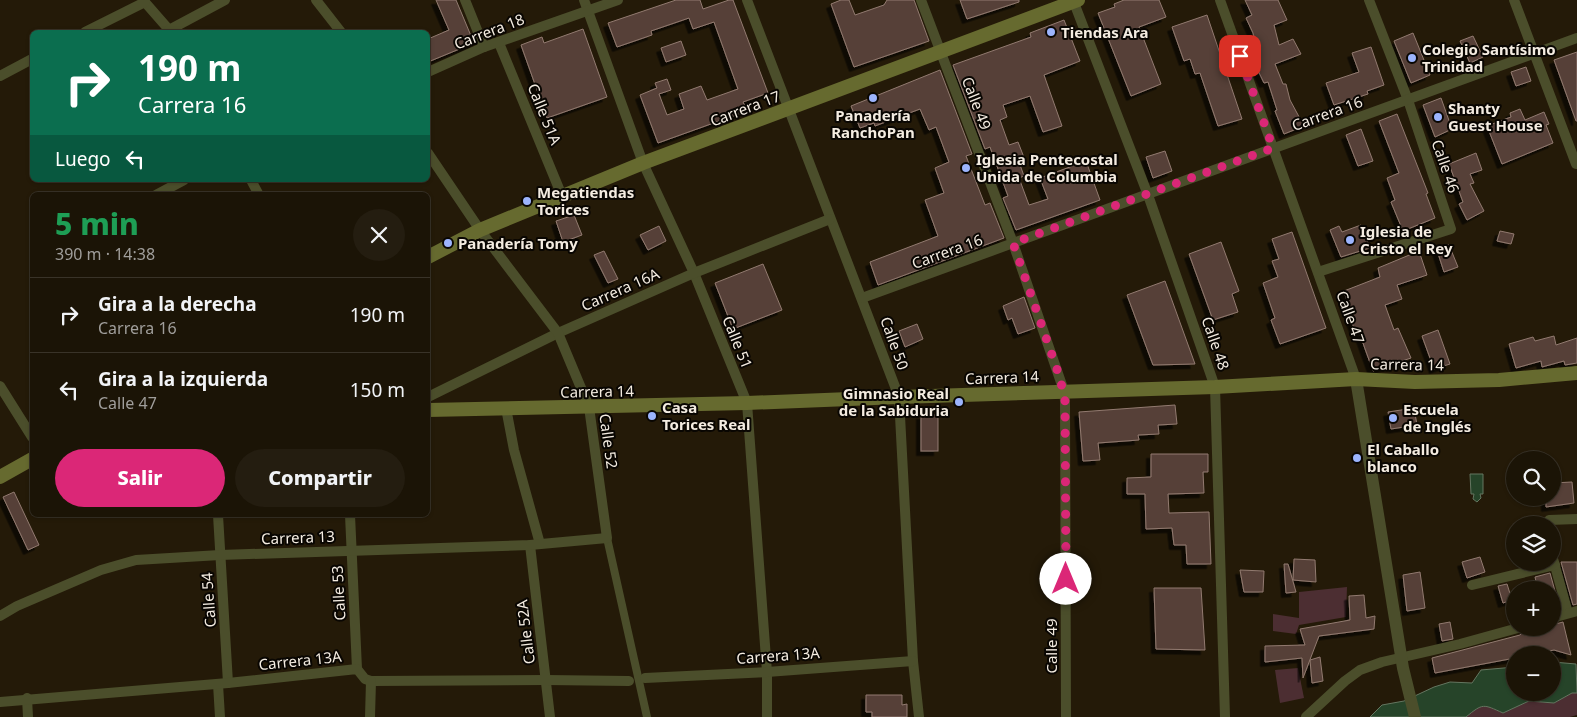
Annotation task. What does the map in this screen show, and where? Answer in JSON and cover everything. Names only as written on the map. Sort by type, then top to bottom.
[{"type":"main road","name":"Carrera 17","points":[[430,256],[480,230],[643,163],[1074,1]]},
{"type":"main road","name":"Carrera 14","points":[[430,410],[747,403],[1215,387],[1356,379],[1415,382],[1489,380],[1577,374]]},
{"type":"main road","points":[[0,477],[30,460]]},
{"type":"street","points":[[172,30],[225,0]]},
{"type":"street","points":[[316,0],[339,30]]},
{"type":"street","points":[[464,0],[484,47]]},
{"type":"street","name":"Calle 51","points":[[584,0],[643,163],[694,273],[747,403],[767,672],[767,717]]},
{"type":"street","name":"Carrera 18","points":[[430,71],[484,47],[618,0]]},
{"type":"street","name":"Calle 50","points":[[747,0],[899,397],[913,661],[919,717]]},
{"type":"street","name":"Calle 49","points":[[921,0],[1013,243],[1064,391],[1066,717]]},
{"type":"street","name":"Calle 47","points":[[1220,0],[1356,379],[1402,663],[1415,717]]},
{"type":"street","name":"Calle 46","points":[[1318,272],[1451,229],[1408,100],[1369,0]]},
{"type":"street","points":[[1514,0],[1576,164]]},
{"type":"street","points":[[89,30],[144,1],[169,30]]},
{"type":"street","name":"Calle 48","points":[[1074,1],[1148,195],[1215,387],[1225,717]]},
{"type":"street","name":"Carrera 16","points":[[862,298],[1577,38]]},
{"type":"street","name":"Calle 51A","points":[[499,43],[562,196]]},
{"type":"street","points":[[0,76],[30,60]]},
{"type":"street","name":"Calle 52","points":[[430,156],[480,230],[558,333],[589,407],[607,538],[647,717]]},
{"type":"street","points":[[162,192],[180,182]]},
{"type":"street","name":"Carrera 16A","points":[[430,396],[558,333],[694,273],[830,219]]},
{"type":"street","points":[[0,386],[30,434]]},
{"type":"street","name":"Calle 52A","points":[[506,408],[535,544],[550,717]]},
{"type":"street","name":"Calle 54","points":[[218,517],[223,683],[220,717]]},
{"type":"street","name":"Calle 53","points":[[350,517],[357,669]]},
{"type":"street","points":[[1561,520],[1577,519]]},
{"type":"street","name":"Carrera 13","points":[[0,616],[17,606],[101,570],[136,560],[220,554],[535,544],[607,538]]},
{"type":"street","points":[[1472,585],[1518,571]]},
{"type":"street","points":[[1558,571],[1573,612]]},
{"type":"street","points":[[1306,717],[1345,681],[1360,670],[1402,663],[1506,631]]},
{"type":"street","name":"Carrera 13A","points":[[645,678],[767,672],[913,661]]},
{"type":"street","name":"Carrera 13A","points":[[0,702],[27,698],[223,683],[357,669],[365,679],[371,681]]},
{"type":"street","points":[[370,717],[371,681],[629,681]]},
{"type":"street","points":[[27,698],[28,717]]},
{"type":"shaded area","points":[[1470,474],[1483,474],[1483,494],[1480,494],[1481,498],[1477,502],[1473,499],[1474,494],[1471,494]]},
{"type":"shaded area","points":[[1347,587],[1346,617],[1299,625],[1296,634],[1273,631],[1273,614],[1299,618],[1299,592]]},
{"type":"shaded area","points":[[1561,663],[1576,664],[1577,693],[1572,693],[1561,699]]},
{"type":"shaded area","points":[[1298,668],[1304,698],[1280,703],[1275,670]]},
{"type":"shaded area","points":[[1506,668],[1506,701],[1529,701],[1503,713],[1483,706],[1466,717],[1370,717],[1382,705],[1404,701],[1434,687],[1450,682],[1472,683],[1481,670]]},
{"type":"shaded area","points":[[1572,693],[1577,693],[1577,715],[1570,717],[1466,717],[1483,706],[1503,713],[1529,701],[1554,703],[1561,701],[1561,699]]},
{"type":"shaded area","points":[[1529,701],[1558,701],[1554,703]]},
{"type":"building","points":[[436,0],[456,0],[474,43],[430,61],[430,38],[449,30]]},
{"type":"building","points":[[676,0],[700,0],[703,9],[733,0],[768,93],[743,102],[747,111],[658,143],[640,95],[657,88],[655,83],[667,79],[671,90],[659,94],[667,115],[684,109],[679,94],[701,86],[707,100],[738,89],[714,22],[693,29],[689,18],[651,31],[652,35],[617,47],[608,23]]},
{"type":"building","points":[[841,0],[849,0],[855,15],[884,5],[887,0],[914,0],[929,41],[854,67],[831,4]]},
{"type":"building","points":[[960,0],[1019,0],[1019,2],[967,19]]},
{"type":"building","points":[[1124,0],[1159,0],[1166,17],[1139,27],[1161,84],[1131,96],[1098,13],[1115,7],[1114,4]]},
{"type":"building","points":[[1245,0],[1278,0],[1287,20],[1274,25],[1279,45],[1293,39],[1301,54],[1275,64],[1283,84],[1286,84],[1290,100],[1304,126],[1284,134],[1275,111],[1277,110],[1268,82],[1264,83],[1252,58],[1258,54],[1253,33],[1246,18],[1252,15]]},
{"type":"building","points":[[1207,15],[1242,119],[1218,126],[1200,73],[1195,74],[1190,59],[1184,61],[1172,27]]},
{"type":"building","points":[[1064,20],[1080,61],[1044,75],[1062,126],[1043,132],[1030,96],[1003,105],[1007,117],[1000,120],[1009,145],[1018,142],[1025,160],[1019,162],[1024,176],[1019,178],[1029,205],[1048,199],[1040,178],[1086,161],[1100,200],[1016,230],[1003,198],[1008,196],[990,147],[985,149],[953,65],[1031,37],[1030,33]]},
{"type":"building","points":[[583,29],[607,97],[547,118],[521,45],[542,37],[544,43]]},
{"type":"building","name":"Colegio Santísimo Trinidad","points":[[1413,33],[1430,75],[1411,83],[1394,41]]},
{"type":"building","points":[[1473,36],[1483,57],[1470,63],[1460,41]]},
{"type":"building","points":[[681,41],[686,55],[666,62],[661,48]]},
{"type":"building","points":[[1371,47],[1384,85],[1367,91],[1368,94],[1334,105],[1326,83],[1359,72],[1352,53]]},
{"type":"building","points":[[1577,52],[1577,121],[1576,121],[1554,60]]},
{"type":"building","points":[[1526,67],[1531,81],[1516,86],[1511,72]]},
{"type":"building","points":[[940,70],[972,154],[966,156],[985,205],[990,203],[1004,238],[878,285],[870,262],[938,236],[925,200],[944,193],[935,168],[949,162],[936,127],[929,130],[920,109],[875,126],[874,123],[860,128],[851,106]]},
{"type":"building","name":"Shanty Guest House","points":[[1441,98],[1452,129],[1435,137],[1423,105]]},
{"type":"building","points":[[1520,109],[1525,120],[1544,112],[1549,124],[1546,125],[1553,143],[1502,164],[1487,126],[1511,117],[1510,113]]},
{"type":"building","points":[[1397,114],[1428,193],[1426,194],[1435,218],[1403,231],[1391,202],[1395,200],[1387,178],[1399,173],[1379,121]]},
{"type":"building","points":[[1361,129],[1373,161],[1358,166],[1346,135]]},
{"type":"building","points":[[1165,151],[1172,171],[1153,178],[1146,157]]},
{"type":"building","points":[[1476,153],[1482,170],[1470,174],[1474,183],[1470,184],[1484,211],[1467,220],[1459,204],[1463,202],[1449,164]]},
{"type":"building","points":[[574,215],[582,235],[563,242],[556,221]]},
{"type":"building","name":"Iglesia de Cristo el Rey","points":[[1361,225],[1370,248],[1341,257],[1330,230],[1339,226],[1342,232]]},
{"type":"building","points":[[659,226],[666,241],[648,250],[640,235]]},
{"type":"building","points":[[1500,231],[1514,234],[1511,244],[1497,241]]},
{"type":"building","points":[[1292,232],[1326,328],[1280,344],[1271,320],[1275,318],[1263,283],[1278,277],[1272,261],[1279,259],[1272,239]]},
{"type":"building","points":[[1221,242],[1239,291],[1232,294],[1238,312],[1213,320],[1189,254]]},
{"type":"building","points":[[1449,245],[1458,267],[1444,272],[1436,247]]},
{"type":"building","points":[[604,251],[618,279],[608,283],[594,255]]},
{"type":"building","points":[[1419,251],[1427,275],[1397,285],[1402,299],[1385,305],[1394,330],[1398,328],[1411,358],[1373,371],[1359,332],[1356,333],[1350,318],[1352,317],[1344,291],[1380,277],[1378,268]]},
{"type":"building","points":[[763,264],[782,310],[733,329],[715,283]]},
{"type":"building","points":[[1165,281],[1195,364],[1153,365],[1127,295]]},
{"type":"building","points":[[1024,297],[1035,328],[1018,334],[1012,318],[1008,320],[1003,306]]},
{"type":"building","points":[[917,324],[923,339],[905,347],[899,331]]},
{"type":"building","points":[[1438,330],[1450,364],[1434,369],[1422,336]]},
{"type":"building","points":[[1554,336],[1556,345],[1577,338],[1577,363],[1565,365],[1564,361],[1542,367],[1541,361],[1516,368],[1509,344],[1533,337],[1535,341]]},
{"type":"building","points":[[1175,405],[1177,424],[1158,425],[1159,434],[1138,435],[1139,440],[1098,443],[1100,460],[1083,461],[1079,412]]},
{"type":"building","points":[[1414,408],[1417,425],[1391,429],[1388,412]]},
{"type":"building","points":[[921,415],[938,415],[938,451],[921,451]]},
{"type":"building","points":[[1151,454],[1208,454],[1208,472],[1203,472],[1204,493],[1168,494],[1169,513],[1209,512],[1211,564],[1187,564],[1186,545],[1174,545],[1172,528],[1146,529],[1145,494],[1127,494],[1127,478],[1151,477]]},
{"type":"building","points":[[1572,482],[1574,503],[1561,505],[1561,483]]},
{"type":"building","points":[[14,492],[39,545],[28,550],[3,497]]},
{"type":"building","points":[[1480,557],[1485,572],[1467,578],[1462,562]]},
{"type":"building","points":[[1294,559],[1315,560],[1316,582],[1293,580]]},
{"type":"building","points":[[1561,562],[1577,562],[1577,604],[1573,605]]},
{"type":"building","points":[[1284,564],[1288,564],[1296,592],[1286,593]]},
{"type":"building","points":[[1240,570],[1264,571],[1263,592],[1244,592]]},
{"type":"building","points":[[1420,572],[1425,608],[1407,611],[1403,575]]},
{"type":"building","points":[[1550,573],[1552,581],[1536,581],[1535,577]]},
{"type":"building","points":[[1506,584],[1506,602],[1503,603],[1498,586]]},
{"type":"building","points":[[1154,588],[1201,588],[1205,650],[1156,649]]},
{"type":"building","points":[[1364,595],[1366,618],[1375,616],[1374,629],[1319,636],[1303,678],[1302,658],[1265,662],[1265,646],[1305,645],[1300,629],[1350,620],[1349,596]]},
{"type":"building","points":[[1450,622],[1453,639],[1442,641],[1439,624]]},
{"type":"building","points":[[1563,622],[1571,655],[1561,652],[1561,646],[1506,646],[1506,660],[1435,673],[1432,658],[1516,636],[1561,636],[1561,623]]},
{"type":"building","points":[[1320,657],[1323,681],[1312,683],[1310,660]]},
{"type":"building","points":[[866,695],[902,695],[902,705],[907,704],[907,717],[872,717],[872,712],[866,712]]},
{"type":"place","name":"Tiendas Ara","points":[[1051,32]]},
{"type":"place","name":"Colegio Santísimo Trinidad","points":[[1412,58]]},
{"type":"place","name":"Panadería RanchoPan","points":[[873,98]]},
{"type":"place","name":"Shanty Guest House","points":[[1438,117]]},
{"type":"place","name":"Iglesia Pentecostal Unida de Columbia","points":[[966,168]]},
{"type":"place","name":"Megatiendas Torices","points":[[527,201]]},
{"type":"place","name":"Iglesia de Cristo el Rey","points":[[1350,240]]},
{"type":"place","name":"Panadería Tomy","points":[[448,243]]},
{"type":"place","name":"Gimnasio Real de la Sabiduria","points":[[959,402]]},
{"type":"place","name":"Casa Torices Real","points":[[652,416]]},
{"type":"place","name":"Escuela de Inglés","points":[[1393,418]]},
{"type":"place","name":"El Caballo blanco","points":[[1357,458]]},
{"type":"route","points":[[1066,579],[1064,391],[1013,243],[1273,148],[1240,56]]}]
